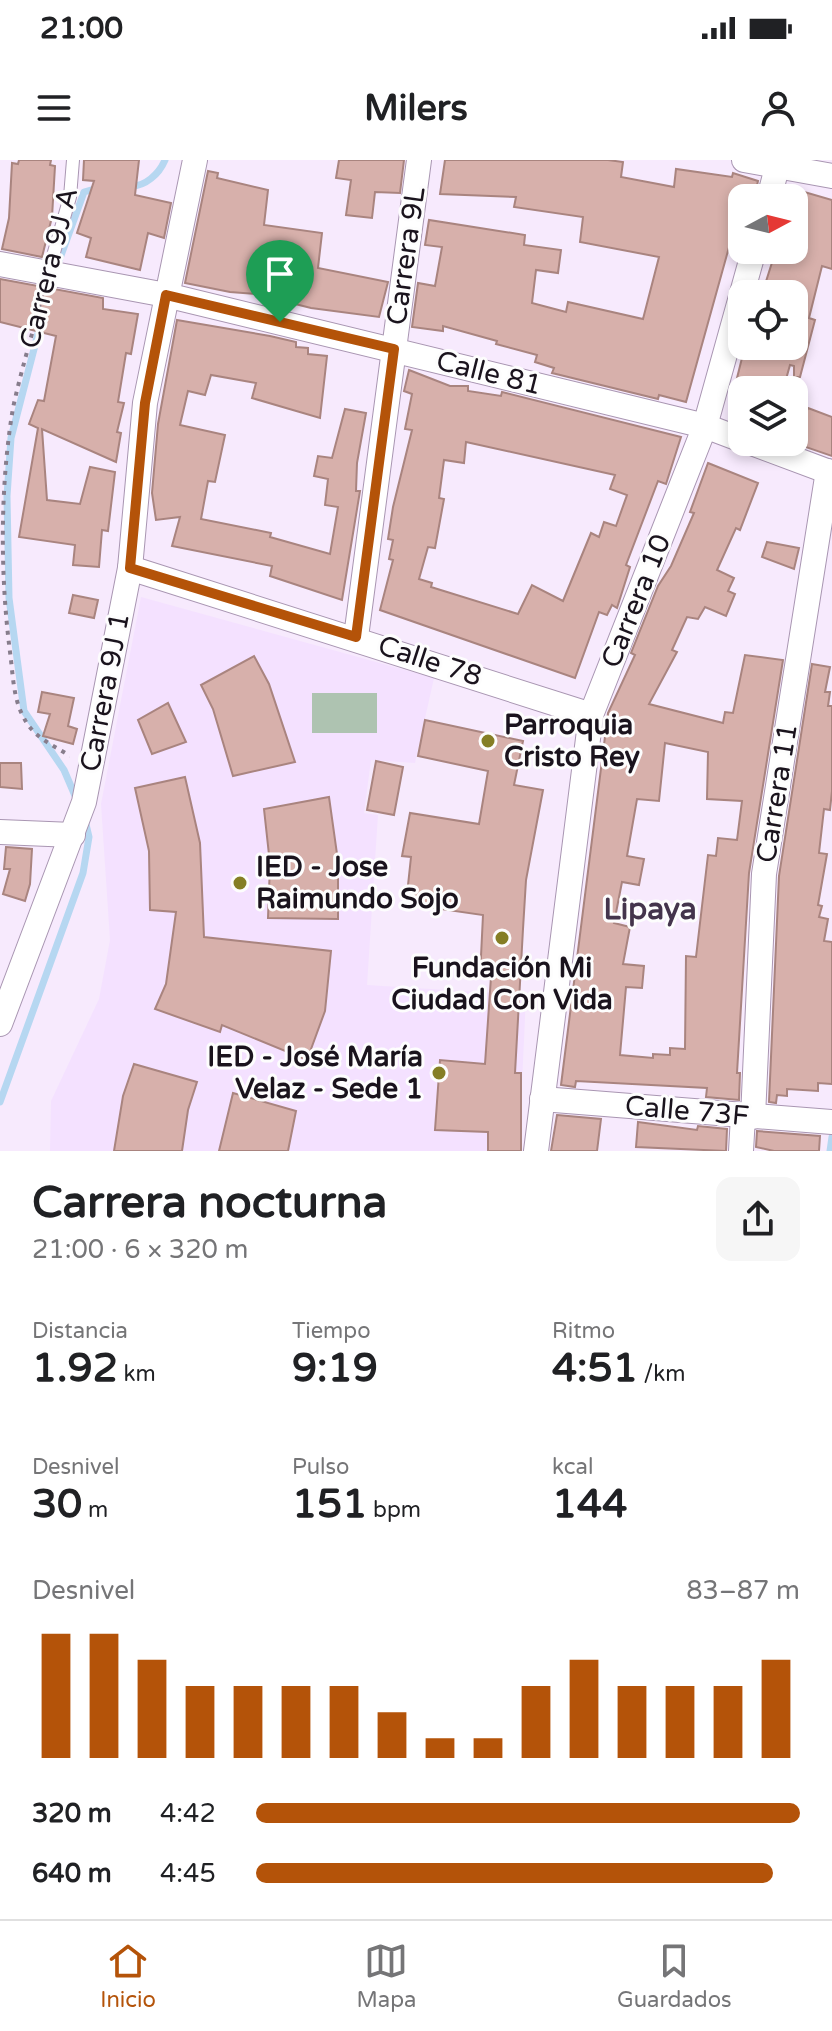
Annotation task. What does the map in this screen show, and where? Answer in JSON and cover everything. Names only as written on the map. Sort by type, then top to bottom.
[{"type":"street","name":"Carrera 9J 1","points":[[0,1024],[79,818],[130,568],[145,403],[195,160]]},
{"type":"street","name":"Carrera 9L","points":[[356,637],[419,160]]},
{"type":"street","points":[[744,160],[778,162],[832,176]]},
{"type":"street","points":[[772,184],[778,162]]},
{"type":"street","name":"Calle 81","points":[[0,264],[166,295],[705,426],[728,435]]},
{"type":"street","name":"Carrera 10","points":[[536,1151],[591,715],[705,426],[750,264]]},
{"type":"street","points":[[787,456],[830,472]]},
{"type":"street","name":"Carrera 11","points":[[741,1151],[748,1116],[764,874],[830,472]]},
{"type":"street","name":"Calle 78","points":[[130,568],[356,637],[591,715]]},
{"type":"street","points":[[0,832],[79,818]]},
{"type":"street","name":"Calle 73F","points":[[542,1099],[831,1122]]},
{"type":"lane","name":"Carrera 9J A","points":[[53,274],[70,197],[73,160]]},
{"type":"path","name":"Carrera 9J A","points":[[53,274],[12,410],[4,472],[2,536],[7,631],[18,707],[40,738],[90,769]]},
{"type":"shaded area","name":"IED - Jose Raimundo Sojo","points":[[141,597],[434,678],[415,763],[371,760],[364,813],[378,815],[367,985],[526,995],[519,1151],[50,1151],[51,1101],[99,999],[110,940],[101,804]]},
{"type":"green space","points":[[312,693],[377,693],[377,733],[312,733]]},
{"type":"building","points":[[19,160],[51,160],[50,165],[55,166],[52,217],[42,257],[2,249],[9,218],[12,163],[18,164]]},
{"type":"building","points":[[84,160],[139,160],[135,195],[171,203],[164,238],[148,233],[140,270],[86,257],[91,238],[77,233],[94,181],[83,180]]},
{"type":"building","points":[[339,160],[404,160],[400,193],[375,192],[372,218],[346,215],[351,180],[336,178]]},
{"type":"building","points":[[445,160],[608,160],[623,162],[621,177],[674,187],[676,169],[732,177],[733,173],[758,181],[757,184],[728,184],[728,251],[686,402],[659,395],[658,399],[552,373],[554,368],[535,362],[537,355],[443,326],[443,331],[412,327],[418,283],[435,286],[442,247],[425,245],[429,220],[525,235],[524,245],[561,250],[558,273],[536,270],[532,303],[566,312],[568,302],[643,319],[659,257],[580,242],[583,217],[514,207],[516,197],[440,194]]},
{"type":"building","points":[[208,171],[218,173],[217,178],[268,190],[264,225],[322,233],[318,268],[388,282],[379,317],[311,308],[291,303],[292,297],[230,292],[185,283]]},
{"type":"building","points":[[808,193],[832,200],[832,269],[822,266],[809,318],[815,320],[808,347],[808,280],[766,280],[772,264],[808,264]]},
{"type":"building","points":[[0,279],[103,298],[103,309],[138,314],[131,354],[126,353],[118,402],[124,403],[117,432],[121,433],[116,462],[42,429],[47,500],[80,504],[90,467],[115,472],[108,531],[102,530],[99,567],[73,565],[75,545],[19,537],[38,428],[29,424],[38,400],[44,401],[56,336],[0,322]]},
{"type":"building","points":[[177,320],[296,342],[296,347],[308,348],[308,354],[327,356],[320,418],[252,398],[256,383],[211,375],[205,395],[188,391],[180,425],[225,435],[215,482],[208,481],[201,519],[271,533],[270,537],[330,554],[338,507],[325,505],[328,479],[314,476],[318,456],[332,458],[345,409],[366,413],[357,463],[356,491],[360,491],[342,600],[270,576],[272,566],[172,546],[180,517],[156,520],[152,493],[158,424]]},
{"type":"building","points":[[742,360],[804,360],[800,376],[794,376],[794,366],[790,365],[787,376],[738,376]]},
{"type":"building","points":[[409,370],[450,386],[468,386],[468,391],[501,396],[502,392],[681,437],[666,484],[658,481],[626,565],[630,567],[617,608],[612,605],[607,615],[599,612],[575,678],[380,610],[393,560],[389,559],[393,540],[388,539],[393,507],[412,430],[405,429],[412,394],[404,391]],"holes":[[[466,442],[615,475],[610,489],[627,495],[616,526],[604,522],[599,537],[591,533],[563,601],[532,585],[518,614],[431,587],[432,583],[419,579],[428,547],[435,548],[444,499],[439,498],[444,460],[464,463]]]},
{"type":"building","points":[[808,408],[832,417],[832,456],[808,448]]},
{"type":"building","points":[[708,463],[758,483],[740,530],[736,528],[717,570],[734,578],[728,591],[735,594],[726,616],[705,607],[698,619],[687,617],[672,650],[677,652],[649,704],[723,723],[725,712],[733,713],[745,655],[783,660],[749,873],[737,1073],[740,1073],[739,1100],[706,1097],[707,1088],[576,1081],[575,1087],[561,1085],[608,713],[635,655],[631,653],[658,586],[671,566],[694,513],[690,512]],"holes":[[[665,743],[708,752],[707,799],[742,801],[737,840],[718,838],[716,856],[708,855],[696,957],[686,956],[685,1049],[670,1048],[670,1055],[653,1054],[653,1058],[620,1055],[626,987],[642,988],[644,966],[623,964],[630,927],[614,923],[622,882],[639,885],[644,859],[627,856],[637,799],[659,801]]]},
{"type":"building","points":[[767,542],[799,548],[794,569],[762,557]]},
{"type":"building","points":[[73,595],[98,600],[94,618],[69,613]]},
{"type":"building","points":[[254,656],[269,684],[295,762],[233,776],[213,709],[201,685]]},
{"type":"building","points":[[812,664],[830,667],[825,692],[830,692],[828,706],[832,706],[832,791],[830,810],[824,809],[819,853],[827,854],[818,905],[822,906],[819,917],[828,919],[824,941],[832,942],[832,1084],[818,1083],[818,1091],[787,1089],[787,1096],[777,1095],[776,1103],[769,1102],[779,876]]},
{"type":"building","points":[[42,692],[74,698],[68,726],[77,729],[73,744],[43,736],[50,714],[38,712]]},
{"type":"building","points":[[168,703],[186,742],[152,754],[138,720]]},
{"type":"building","points":[[425,720],[523,741],[514,785],[543,790],[526,880],[523,929],[515,1073],[521,1073],[521,1151],[488,1151],[488,1132],[435,1130],[440,1060],[485,1064],[491,977],[480,977],[483,915],[406,904],[411,857],[402,856],[410,813],[479,824],[488,771],[418,756]]},
{"type":"building","points":[[376,761],[403,767],[394,815],[367,810]]},
{"type":"building","points":[[0,763],[21,763],[22,789],[0,787]]},
{"type":"building","points":[[185,777],[200,843],[204,937],[331,951],[325,1011],[307,1060],[222,1025],[220,1032],[155,1009],[166,984],[176,912],[150,910],[149,851],[135,788]]},
{"type":"building","points":[[329,797],[338,861],[338,919],[268,918],[270,864],[264,809]]},
{"type":"building","points":[[6,847],[32,849],[30,884],[25,901],[3,894],[10,869],[4,869]]},
{"type":"building","points":[[134,1064],[197,1082],[188,1110],[182,1151],[114,1151],[123,1096]]},
{"type":"building","points":[[233,1093],[296,1111],[288,1151],[219,1151]]},
{"type":"building","points":[[557,1115],[601,1119],[597,1151],[551,1151]]},
{"type":"building","points":[[638,1122],[697,1130],[698,1126],[727,1129],[726,1151],[636,1147]]},
{"type":"building","points":[[757,1131],[820,1136],[819,1151],[774,1151],[756,1147]]},
{"type":"waterway","points":[[130,186],[151,179],[165,160]]},
{"type":"waterway","points":[[55,272],[84,192],[98,188]]},
{"type":"waterway","points":[[41,322],[11,438],[7,496],[9,598],[24,711],[64,770],[76,798]]},
{"type":"waterway","points":[[0,1102],[83,873],[89,837],[85,820]]},
{"type":"waterway","points":[[830,1151],[832,1137]]},
{"type":"place","name":"Parroquia Cristo Rey","points":[[488,741]]},
{"type":"place","name":"IED - Jose Raimundo Sojo","points":[[240,883]]},
{"type":"place","name":"Fundación Mi Ciudad Con Vida","points":[[502,938]]},
{"type":"place","name":"IED - José María Velaz - Sede 1","points":[[439,1073]]},
{"type":"district","name":"Lipaya","points":[[650,909]]},
{"type":"route","points":[[166,295],[280,322],[394,349],[356,637],[130,568],[145,403],[166,295]]}]
